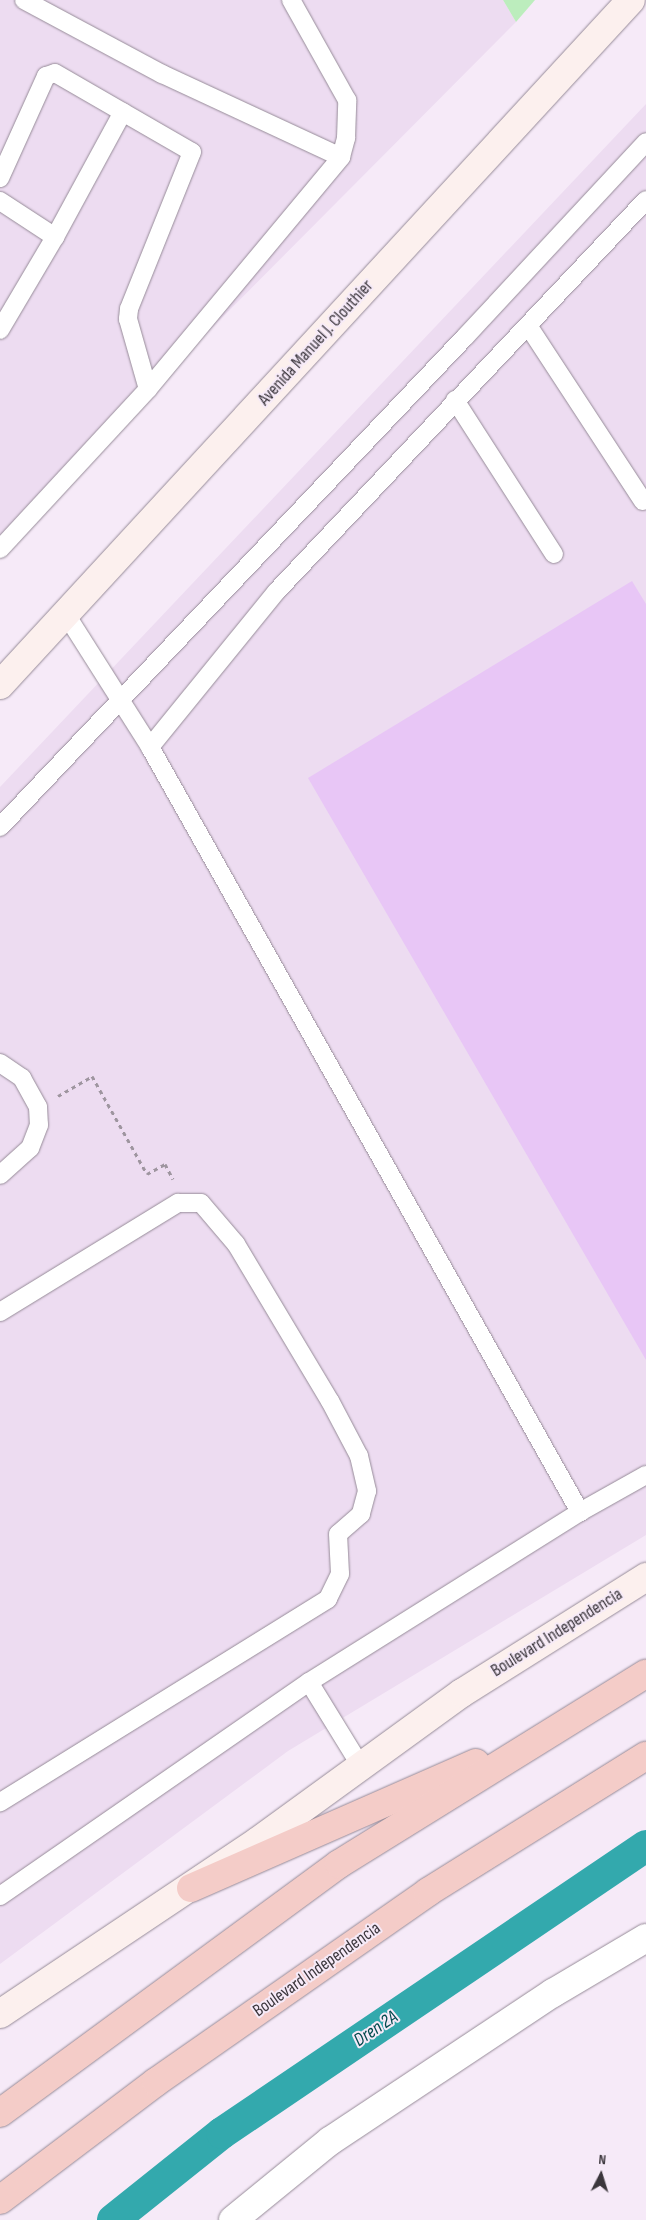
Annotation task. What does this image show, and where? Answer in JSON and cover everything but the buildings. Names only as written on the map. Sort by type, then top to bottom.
[{"type":"highway","points":[[0,2113],[339,1864],[555,1728],[646,1674]]},
{"type":"highway","points":[[191,1888],[555,1728]]},
{"type":"highway","name":"Boulevard Independencia","points":[[0,2200],[156,2082],[420,1898],[646,1756]]},
{"type":"main road","name":"Avenida Manuel J. Clouthier","points":[[0,685],[67,616],[631,0]]},
{"type":"main road","name":"Boulevard Independencia","points":[[0,2014],[191,1888],[462,1693],[646,1577]]},
{"type":"street","points":[[233,2220],[330,2141],[553,1993],[646,1938]]},
{"type":"lane","points":[[24,0],[162,74],[342,157]]},
{"type":"lane","points":[[0,549],[148,389],[342,157],[346,138],[347,100],[291,0]]},
{"type":"lane","points":[[0,178],[46,76],[54,73],[192,152],[129,309],[128,319],[148,389]]},
{"type":"lane","points":[[0,330],[56,237],[122,112]]},
{"type":"lane","points":[[0,827],[121,697],[465,337],[646,142]]},
{"type":"lane","points":[[150,748],[276,592],[454,400],[529,327],[646,200]]},
{"type":"lane","points":[[0,201],[56,237]]},
{"type":"lane","points":[[529,327],[643,501]]},
{"type":"lane","points":[[454,400],[554,554]]},
{"type":"lane","points":[[67,616],[121,697],[580,1512]]},
{"type":"lane","points":[[0,1063],[22,1078],[38,1107],[39,1125],[30,1148],[0,1175]]},
{"type":"lane","points":[[0,1312],[185,1201],[201,1203],[236,1244],[298,1346],[359,1456],[367,1491],[365,1507],[354,1523],[338,1534],[340,1574],[328,1599],[0,1802]]},
{"type":"lane","points":[[0,1896],[309,1682],[580,1512],[646,1475]]},
{"type":"lane","points":[[309,1682],[360,1765]]},
{"type":"path","points":[[38,1107],[92,1076],[147,1174],[165,1164],[185,1201]]},
{"type":"shaded area","points":[[0,0],[503,0],[516,22],[0,541]]},
{"type":"shaded area","points":[[646,104],[646,1535],[288,1751],[0,1964],[0,787]]},
{"type":"green space","points":[[503,0],[535,0],[516,22]]},
{"type":"waterway","name":"Dren 2A","points":[[113,2220],[222,2133],[646,1846]]}]
